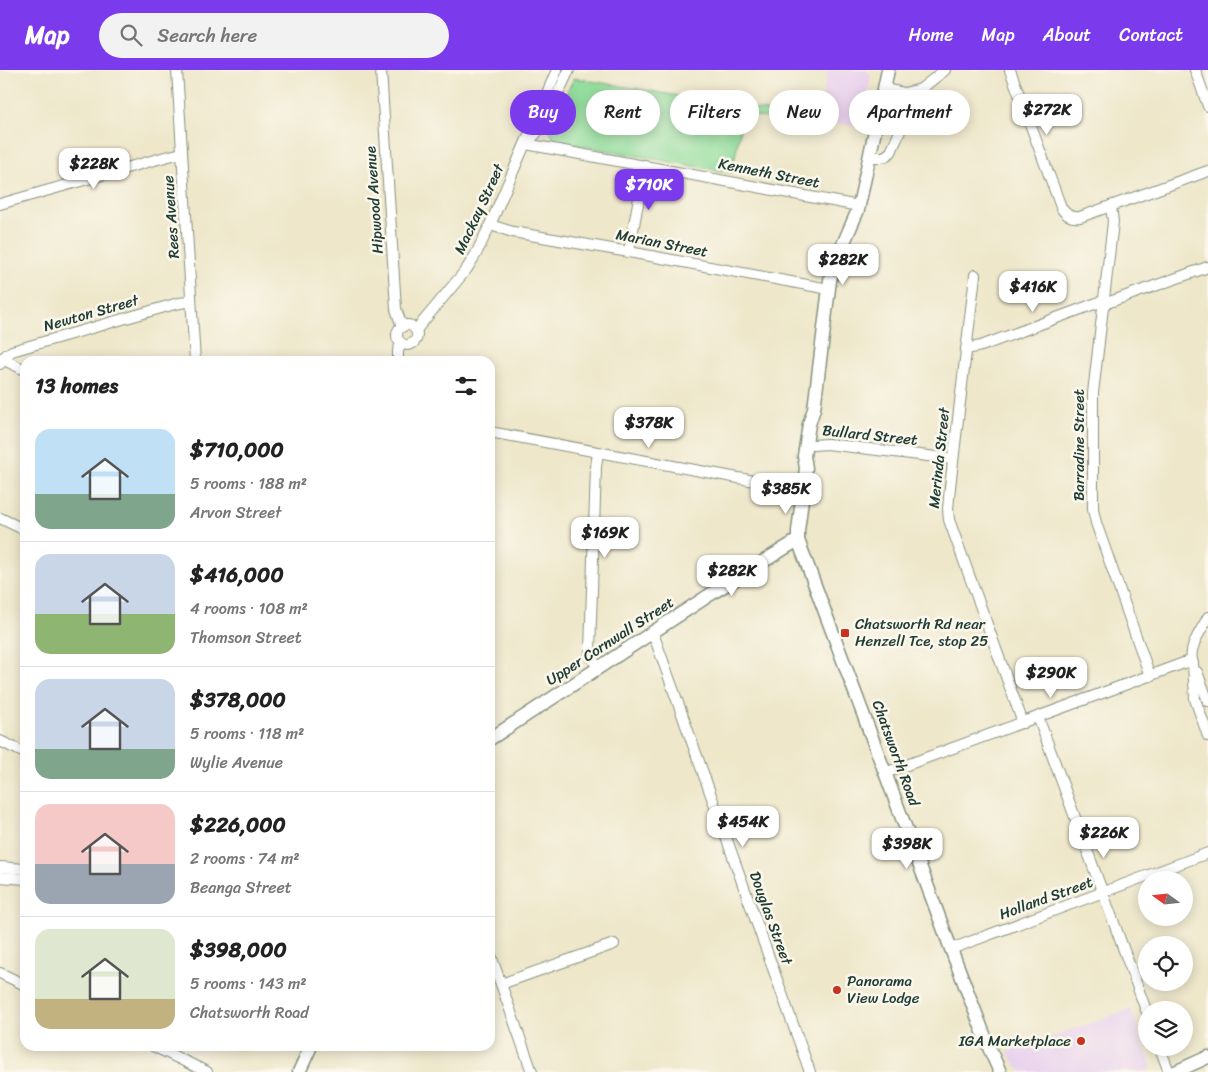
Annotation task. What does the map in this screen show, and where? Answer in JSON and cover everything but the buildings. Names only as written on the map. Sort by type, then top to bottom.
[{"type":"main road","name":"Chatsworth Road","points":[[884,89],[888,70]]},
{"type":"main road","name":"Chatsworth Road","points":[[874,135],[859,206],[834,265],[829,289],[814,409],[809,424],[804,456],[806,468],[798,526],[798,540],[951,949],[992,1056],[1000,1072]]},
{"type":"main road","name":"Chatsworth Road","points":[[806,468],[811,458],[816,424],[814,409]]},
{"type":"main road","name":"Upper Cornwall Street","points":[[495,736],[798,540]]},
{"type":"main road","points":[[299,1072],[310,1051]]},
{"type":"main road","points":[[1175,1072],[1208,1057]]},
{"type":"street","name":"Rees Avenue","points":[[177,70],[195,356]]},
{"type":"street","name":"Hipwood Avenue","points":[[381,70],[396,309],[402,327]]},
{"type":"street","name":"Mackay Street","points":[[416,330],[472,263],[557,70]]},
{"type":"street","name":"Mackay Street","points":[[526,144],[543,126],[569,70]]},
{"type":"street","points":[[884,89],[904,93],[922,88],[946,70]]},
{"type":"street","points":[[1010,70],[1061,207],[1069,216],[1080,217],[1208,171]]},
{"type":"street","points":[[1195,70],[1208,106]]},
{"type":"street","points":[[870,157],[884,157],[891,152],[898,135]]},
{"type":"street","name":"Kenneth Street","points":[[526,144],[859,206]]},
{"type":"street","points":[[0,204],[182,153]]},
{"type":"street","points":[[629,252],[644,165]]},
{"type":"street","name":"Barradine Street","points":[[1111,206],[1113,222],[1093,393],[1094,515],[1150,676]]},
{"type":"street","name":"Marian Street","points":[[490,225],[513,232],[829,289]]},
{"type":"street","points":[[966,349],[981,346],[1208,266]]},
{"type":"street","name":"Merinda Street","points":[[975,275],[948,506],[949,520],[1023,723]]},
{"type":"street","name":"Newton Street","points":[[1,360],[12,351],[191,301]]},
{"type":"street","points":[[408,325],[416,330],[417,339],[413,344],[401,343],[398,338],[398,332],[402,327],[408,325]]},
{"type":"street","points":[[398,356],[401,343]]},
{"type":"street","points":[[1,360],[20,368]]},
{"type":"street","points":[[495,433],[803,490]]},
{"type":"street","name":"Bullard Street","points":[[813,445],[827,444],[953,459]]},
{"type":"street","points":[[598,452],[590,652],[598,668]]},
{"type":"street","points":[[0,518],[20,528]]},
{"type":"street","points":[[1208,617],[1192,650],[1196,702],[1208,736]]},
{"type":"street","name":"Douglas Street","points":[[653,633],[810,1072]]},
{"type":"street","points":[[885,773],[1193,662]]},
{"type":"street","points":[[1193,662],[1208,701]]},
{"type":"street","points":[[1038,717],[1143,1001]]},
{"type":"street","points":[[0,741],[20,751]]},
{"type":"street","name":"Holland Street","points":[[951,949],[1208,854]]},
{"type":"street","points":[[0,867],[20,868]]},
{"type":"street","points":[[0,877],[20,879]]},
{"type":"street","points":[[501,984],[614,944]]},
{"type":"street","points":[[495,967],[532,1072]]},
{"type":"street","points":[[0,973],[20,983]]},
{"type":"street","points":[[163,1051],[207,1072]]},
{"type":"street","points":[[1163,1056],[1169,1072]]},
{"type":"shaded area","points":[[828,70],[867,70],[871,76],[868,90],[849,90],[849,125],[839,123],[839,90],[824,90]]},
{"type":"shaded area","name":"IGA Marketplace","points":[[1131,1009],[1138,1029],[1138,1056],[1148,1056],[1152,1068],[1143,1072],[1023,1072],[1007,1052]]},
{"type":"green space","points":[[574,78],[644,90],[586,90],[586,135],[660,135],[660,93],[670,94],[670,135],[739,135],[732,173],[555,141],[552,135],[576,135],[576,90],[568,90]]},
{"type":"green space","points":[[759,110],[769,111],[769,118],[759,117]]},
{"type":"place","name":"Chatsworth Rd near Henzell Tce, stop 25","points":[[845,633]]},
{"type":"place","name":"Panorama View Lodge","points":[[837,990]]},
{"type":"place","name":"IGA Marketplace","points":[[1081,1041]]}]
